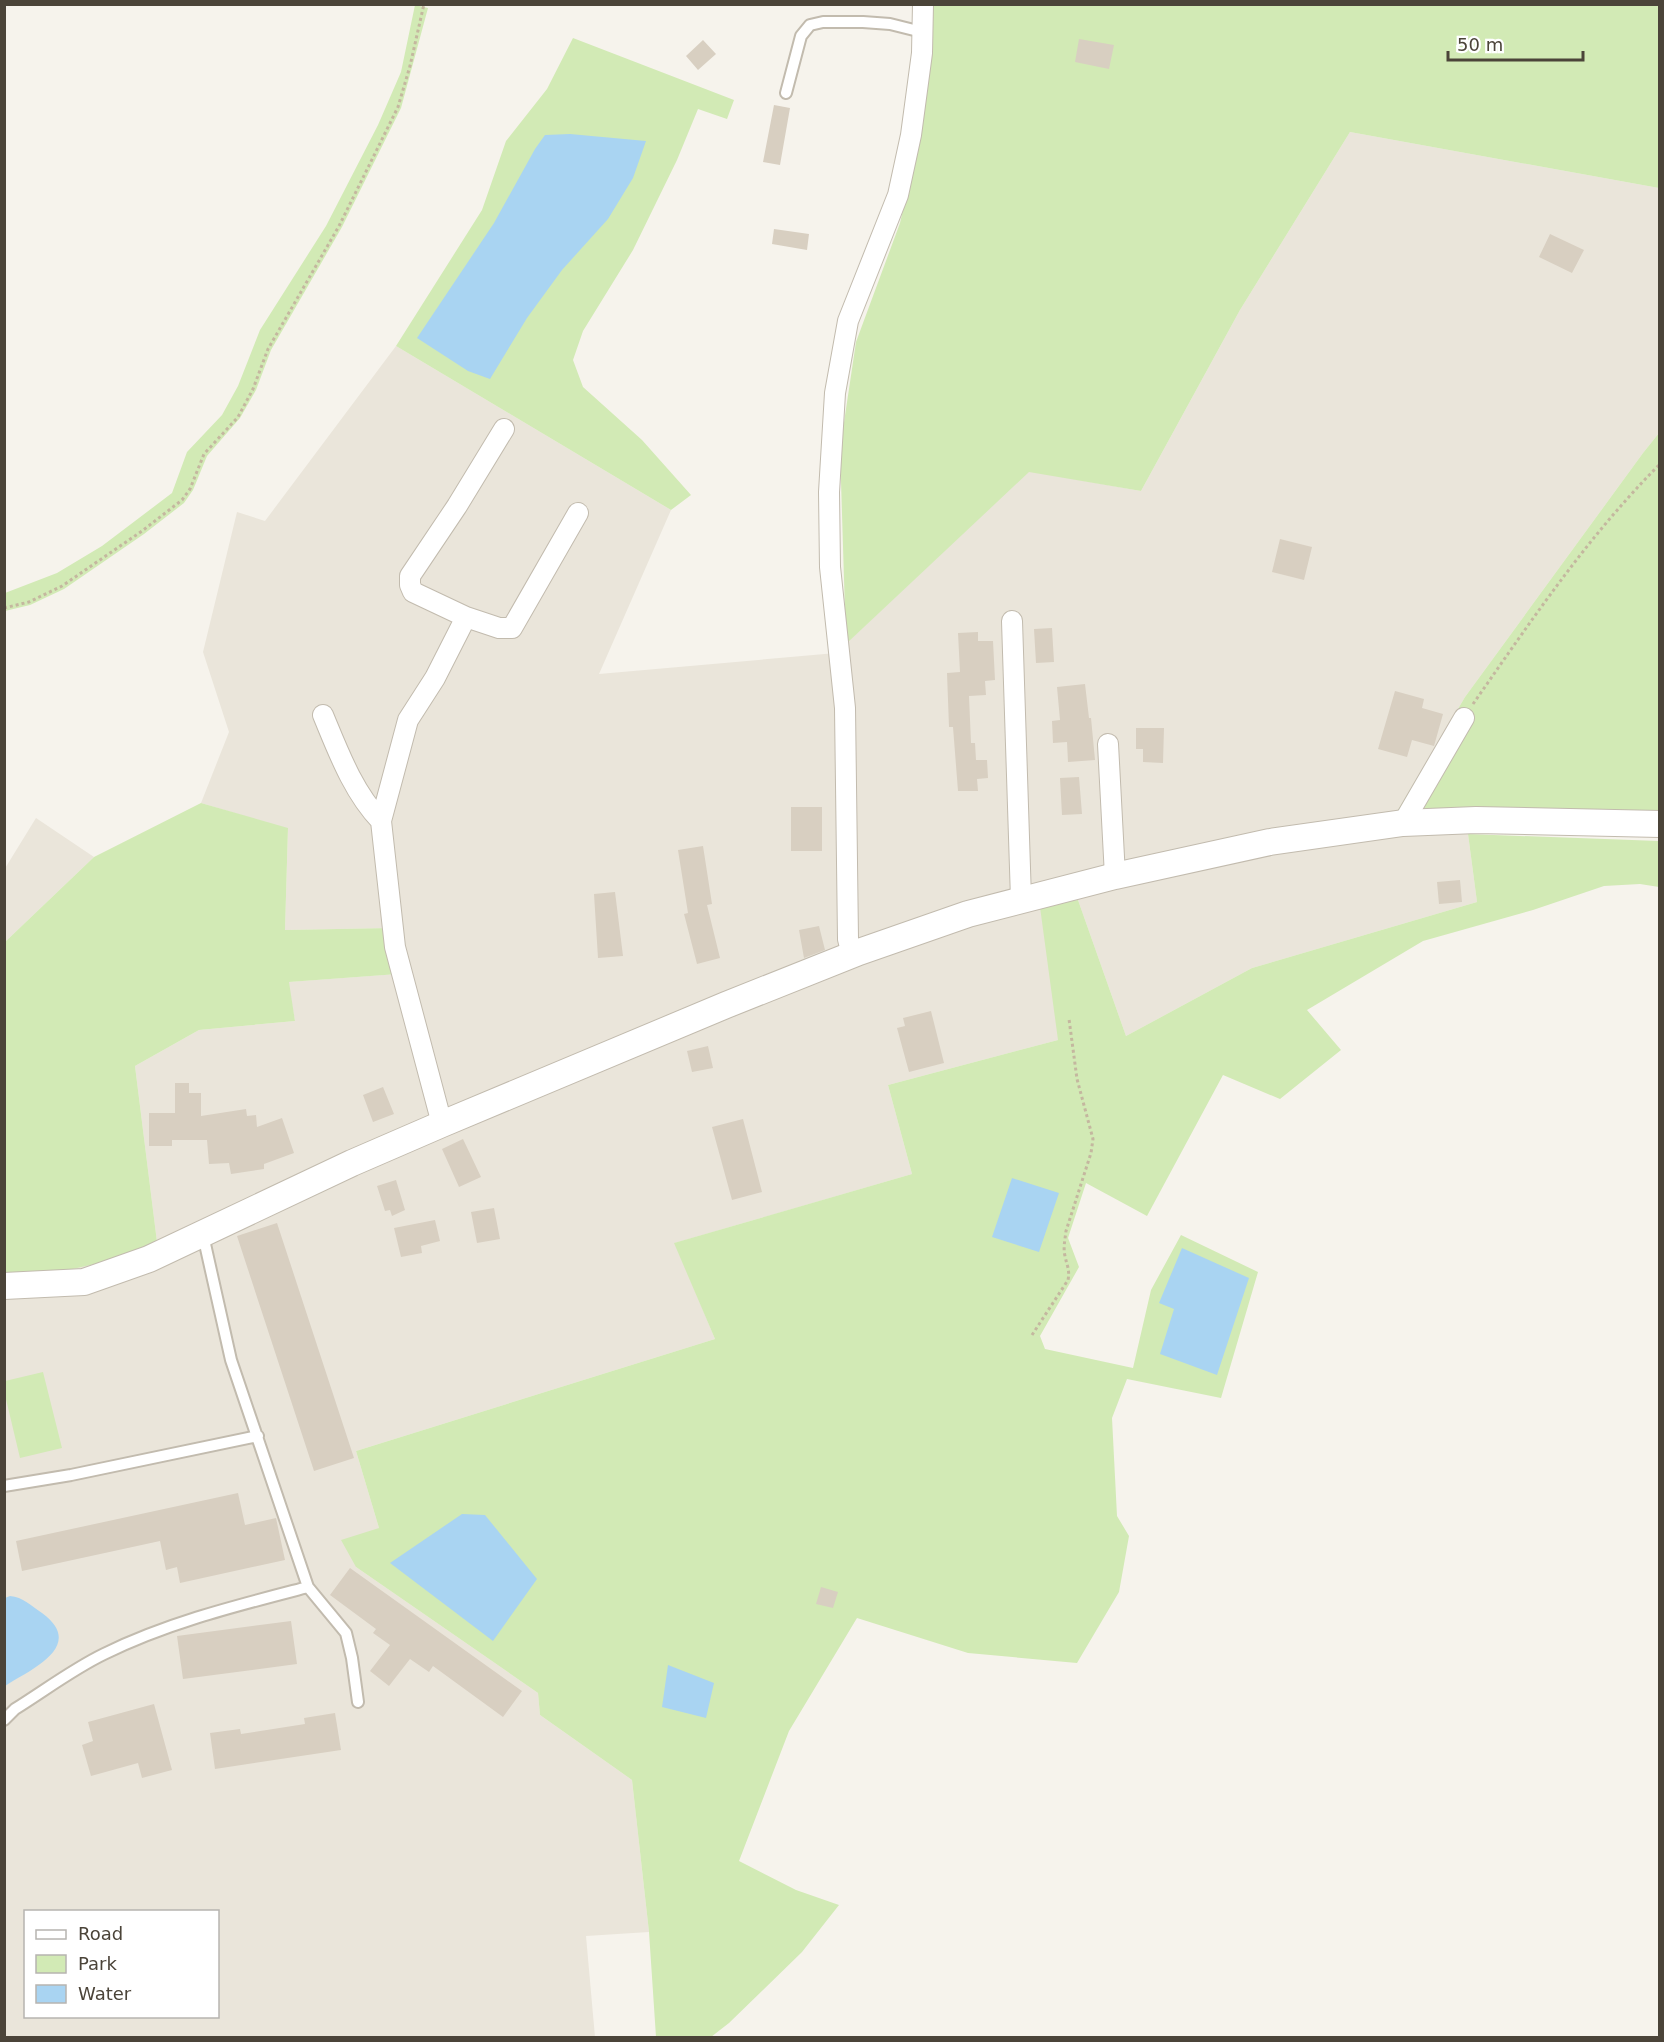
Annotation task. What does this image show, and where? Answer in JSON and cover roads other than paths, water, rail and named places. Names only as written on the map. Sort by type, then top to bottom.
[{"type":"street","points":[[852,955],[848,939],[845,708],[830,567],[829,492],[835,393],[848,321],[898,195],[911,135],[922,53],[923,4]]},
{"type":"street","points":[[504,429],[458,506],[410,576],[413,592],[466,617],[499,628],[512,627],[578,513]]},
{"type":"street","points":[[442,1124],[396,947],[381,820],[408,720],[435,678],[466,617]]},
{"type":"street","points":[[1012,621],[1020,899]]},
{"type":"street","points":[[323,715],[341,760],[372,812],[381,820]]},
{"type":"street","points":[[1403,823],[1464,718]]},
{"type":"street","points":[[1108,744],[1115,876]]},
{"type":"street","points":[[4,1286],[84,1282],[149,1259],[352,1163],[681,1023],[852,955],[968,914],[1020,899],[1270,842],[1403,823],[1476,820],[1659,824]]},
{"type":"lane","points":[[786,93],[801,36],[810,25],[823,22],[881,23],[922,32]]},
{"type":"lane","points":[[203,1235],[231,1360],[308,1587],[346,1633],[358,1702]]},
{"type":"lane","points":[[4,1486],[71,1475],[258,1436]]},
{"type":"lane","points":[[4,1720],[15,1709],[103,1654],[146,1635],[207,1614],[308,1587]]},
{"type":"water","points":[[570,134],[646,141],[633,178],[608,219],[562,270],[527,318],[490,379],[468,371],[417,338],[494,223],[545,135]]},
{"type":"water","points":[[1012,1178],[1059,1193],[1039,1252],[992,1237]]},
{"type":"water","points":[[1182,1248],[1249,1278],[1217,1375],[1160,1354],[1174,1309],[1159,1303]]},
{"type":"water","points":[[462,1514],[485,1515],[537,1579],[493,1641],[390,1563]]},
{"type":"water","points":[[10,1596],[23,1600],[42,1613],[54,1625],[59,1636],[57,1646],[50,1656],[40,1665],[5,1686],[5,1598]]},
{"type":"water","points":[[668,1665],[714,1683],[706,1718],[662,1707]]}]
